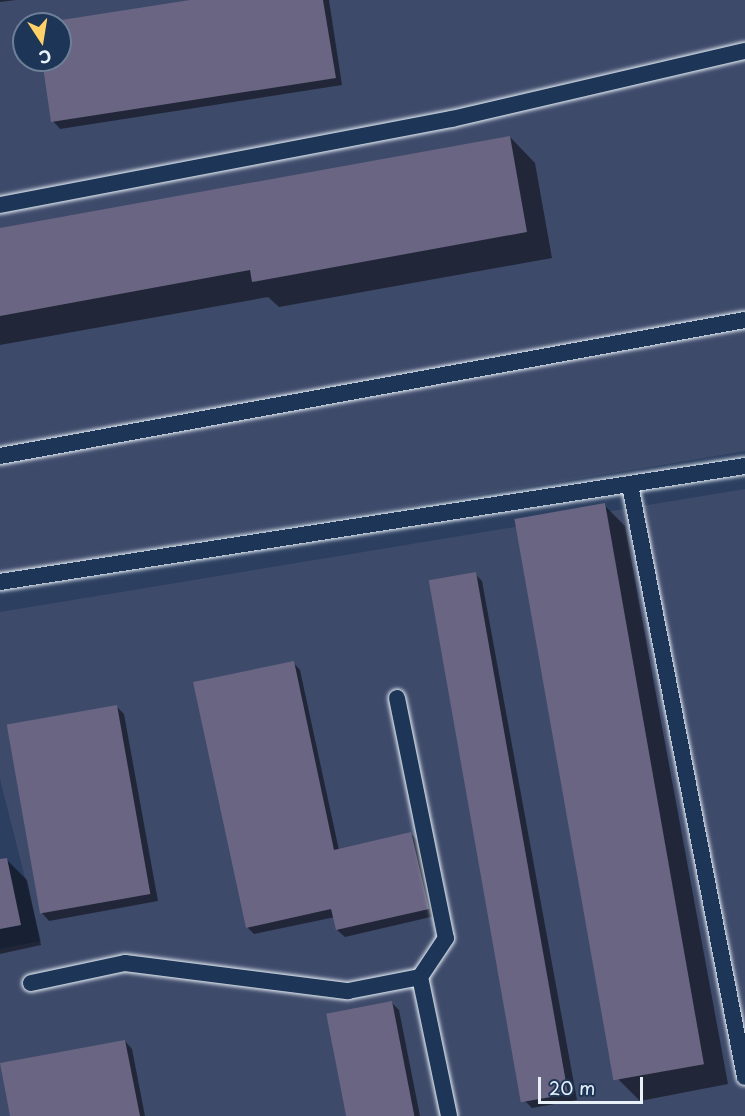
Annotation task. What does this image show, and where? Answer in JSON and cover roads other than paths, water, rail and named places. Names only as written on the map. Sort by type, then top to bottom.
[{"type":"lane","points":[[0,205],[452,119],[745,51]]},
{"type":"lane","points":[[0,456],[745,320]]},
{"type":"lane","points":[[0,582],[745,466]]},
{"type":"lane","points":[[630,485],[745,1077]]},
{"type":"lane","points":[[31,983],[125,963],[348,992],[420,976],[446,939],[397,698]]},
{"type":"lane","points":[[420,976],[449,1116]]}]
